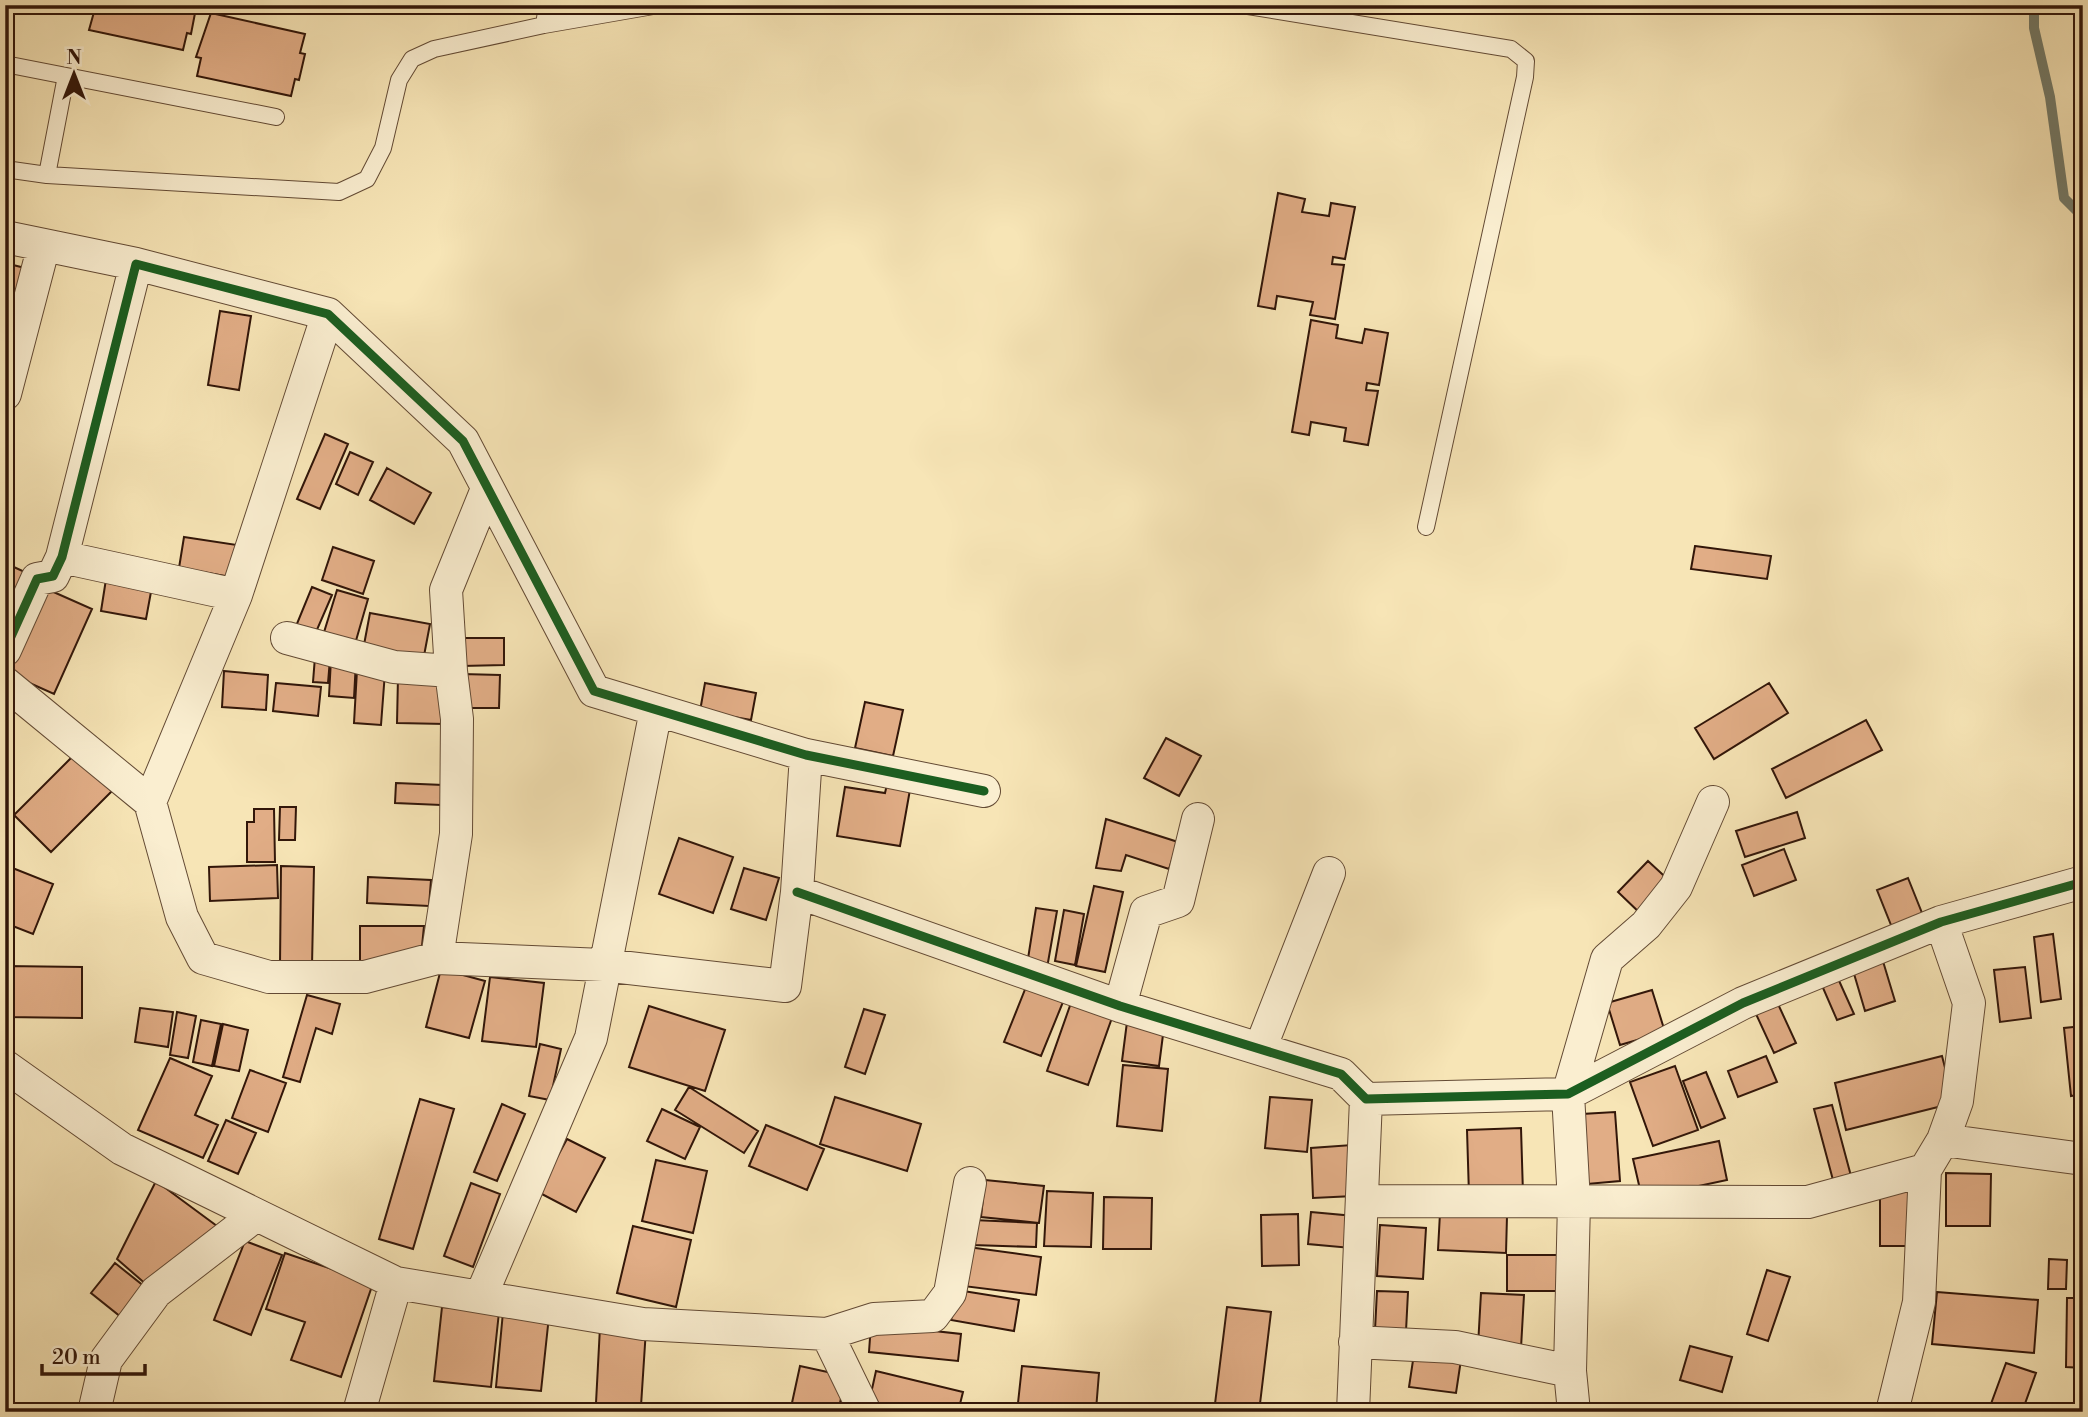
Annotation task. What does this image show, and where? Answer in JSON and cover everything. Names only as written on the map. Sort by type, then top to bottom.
[{"type":"street","points":[[5,237],[136,264],[328,314],[463,441],[594,691],[806,755],[984,791]]},
{"type":"street","points":[[5,394],[44,245]]},
{"type":"street","points":[[5,650],[37,579],[53,576],[62,557],[136,264]]},
{"type":"street","points":[[150,802],[236,595],[328,314]]},
{"type":"street","points":[[437,958],[456,834],[457,719],[446,590],[487,489]]},
{"type":"street","points":[[62,557],[236,595]]},
{"type":"street","points":[[287,638],[394,667],[451,671]]},
{"type":"street","points":[[5,683],[150,802],[182,917],[203,958],[269,976],[365,976],[437,958],[603,965],[785,986],[797,892],[806,755]]},
{"type":"street","points":[[481,1297],[591,1038],[603,965],[656,710]]},
{"type":"street","points":[[1574,1412],[1570,1371],[1574,1202],[1568,1094],[1607,959],[1646,925],[1676,887],[1713,802]]},
{"type":"street","points":[[1119,1006],[1146,912],[1178,901],[1198,819]]},
{"type":"street","points":[[1260,1049],[1329,873]]},
{"type":"street","points":[[1366,1099],[1568,1094],[1743,1003],[1941,922],[2083,882]]},
{"type":"street","points":[[797,892],[1119,1006],[1341,1073],[1366,1099],[1364,1201],[1353,1412]]},
{"type":"street","points":[[1892,1412],[1919,1302],[1925,1170],[1943,1140],[1957,1101],[1969,1003],[1941,922]]},
{"type":"street","points":[[5,1066],[122,1149],[396,1283],[643,1324],[827,1334],[874,1319],[933,1316],[950,1293],[970,1183]]},
{"type":"street","points":[[1943,1140],[2083,1158]]},
{"type":"street","points":[[1364,1201],[1808,1202],[1925,1170]]},
{"type":"street","points":[[94,1412],[106,1360],[156,1292],[256,1215]]},
{"type":"street","points":[[359,1412],[396,1283]]},
{"type":"street","points":[[827,1334],[865,1412]]},
{"type":"street","points":[[1355,1342],[1455,1347],[1570,1371]]},
{"type":"lane","points":[[544,25],[547,5]]},
{"type":"lane","points":[[5,169],[47,175],[339,192],[367,179],[383,148],[399,80],[412,59],[434,49],[544,25],[659,5]]},
{"type":"lane","points":[[1242,5],[1511,49],[1526,61],[1525,77],[1426,527]]},
{"type":"lane","points":[[5,64],[275,117]]},
{"type":"lane","points":[[47,175],[66,76]]},
{"type":"building","points":[[90,5],[193,5],[196,8],[191,34],[187,33],[183,50],[89,30],[94,12],[89,11]]},
{"type":"building","points":[[211,13],[305,34],[300,53],[305,54],[299,80],[295,79],[291,96],[197,76],[201,58],[196,57]]},
{"type":"building","points":[[1278,193],[1305,199],[1302,212],[1329,216],[1331,203],[1355,207],[1345,259],[1333,257],[1332,264],[1344,265],[1335,319],[1310,315],[1313,302],[1277,296],[1275,309],[1258,306]]},
{"type":"building","points":[[5,263],[33,270],[5,347]]},
{"type":"building","points":[[220,311],[251,316],[239,390],[208,385]]},
{"type":"building","points":[[1311,320],[1338,325],[1336,338],[1362,343],[1365,329],[1388,333],[1379,385],[1367,383],[1366,390],[1378,391],[1368,445],[1344,441],[1346,428],[1311,422],[1309,435],[1292,432]]},
{"type":"building","points":[[325,434],[348,444],[320,509],[297,499]]},
{"type":"building","points":[[350,452],[373,462],[358,495],[336,484]]},
{"type":"building","points":[[387,468],[431,493],[414,524],[370,500]]},
{"type":"building","points":[[184,537],[237,545],[231,577],[179,568]]},
{"type":"building","points":[[1695,546],[1771,556],[1767,579],[1691,569]]},
{"type":"building","points":[[333,547],[374,561],[363,594],[322,580]]},
{"type":"building","points":[[5,563],[27,573],[5,619]]},
{"type":"building","points":[[107,573],[153,581],[146,619],[101,611]]},
{"type":"building","points":[[40,586],[92,609],[54,694],[5,672],[5,664]]},
{"type":"building","points":[[312,587],[332,595],[313,639],[294,631]]},
{"type":"building","points":[[337,590],[368,599],[353,651],[321,642]]},
{"type":"building","points":[[370,613],[430,624],[423,661],[363,650]]},
{"type":"building","points":[[462,638],[504,638],[504,665],[462,666]]},
{"type":"building","points":[[315,657],[330,659],[328,683],[313,682]]},
{"type":"building","points":[[331,659],[356,661],[354,698],[329,696]]},
{"type":"building","points":[[357,670],[385,672],[381,725],[354,723]]},
{"type":"building","points":[[224,671],[268,675],[266,710],[222,707]]},
{"type":"building","points":[[462,674],[500,675],[499,708],[461,708]]},
{"type":"building","points":[[398,677],[446,678],[445,724],[397,723]]},
{"type":"building","points":[[276,683],[321,687],[318,716],[273,711]]},
{"type":"building","points":[[705,683],[756,693],[751,720],[700,711]]},
{"type":"building","points":[[1769,683],[1788,713],[1714,759],[1695,728]]},
{"type":"building","points":[[865,702],[903,710],[893,756],[855,748]]},
{"type":"building","points":[[1866,720],[1882,750],[1786,798],[1772,769]]},
{"type":"building","points":[[1166,738],[1201,756],[1179,796],[1144,778]]},
{"type":"building","points":[[75,754],[112,791],[51,852],[14,815]]},
{"type":"building","points":[[888,780],[911,784],[900,846],[837,836],[845,787],[885,793]]},
{"type":"building","points":[[396,783],[443,785],[441,805],[395,803]]},
{"type":"building","points":[[280,807],[296,807],[295,840],[279,840]]},
{"type":"building","points":[[254,809],[274,809],[275,862],[247,862],[247,822],[254,822]]},
{"type":"building","points":[[1797,812],[1805,838],[1745,857],[1736,831]]},
{"type":"building","points":[[1106,819],[1178,842],[1169,869],[1126,855],[1121,871],[1096,868]]},
{"type":"building","points":[[679,838],[733,857],[713,913],[659,894]]},
{"type":"building","points":[[1784,849],[1796,880],[1754,896],[1742,865]]},
{"type":"building","points":[[1648,861],[1674,885],[1643,916],[1618,892]]},
{"type":"building","points":[[5,865],[53,884],[33,934],[5,923]]},
{"type":"building","points":[[277,865],[278,898],[210,901],[209,867]]},
{"type":"building","points":[[281,866],[314,867],[312,966],[280,965]]},
{"type":"building","points":[[744,868],[779,878],[766,920],[731,909]]},
{"type":"building","points":[[368,877],[431,880],[429,906],[367,903]]},
{"type":"building","points":[[1908,878],[1924,918],[1893,930],[1877,890]]},
{"type":"building","points":[[1094,886],[1123,892],[1105,972],[1076,966]]},
{"type":"building","points":[[1036,908],[1057,911],[1047,968],[1027,965]]},
{"type":"building","points":[[1064,910],[1084,914],[1075,965],[1055,961]]},
{"type":"building","points":[[360,926],[424,926],[421,956],[360,969]]},
{"type":"building","points":[[2053,934],[2061,999],[2041,1002],[2034,937]]},
{"type":"building","points":[[1882,958],[1895,1001],[1865,1011],[1852,967]]},
{"type":"building","points":[[5,966],[82,967],[82,1018],[5,1017]]},
{"type":"building","points":[[2025,967],[2031,1018],[2000,1022],[1994,970]]},
{"type":"building","points":[[441,969],[485,981],[469,1038],[426,1027]]},
{"type":"building","points":[[1836,974],[1854,1014],[1837,1020],[1820,981]]},
{"type":"building","points":[[490,977],[544,983],[536,1047],[482,1041]]},
{"type":"building","points":[[1026,987],[1063,1002],[1041,1056],[1004,1042]]},
{"type":"building","points":[[1652,990],[1665,1032],[1620,1045],[1607,1003]]},
{"type":"building","points":[[307,995],[340,1004],[332,1034],[316,1028],[300,1082],[283,1077]]},
{"type":"building","points":[[1072,1000],[1113,1015],[1088,1085],[1047,1071]]},
{"type":"building","points":[[1778,1004],[1796,1043],[1774,1053],[1756,1014]]},
{"type":"building","points":[[649,1006],[725,1030],[705,1091],[629,1067]]},
{"type":"building","points":[[140,1008],[173,1012],[168,1047],[135,1042]]},
{"type":"building","points":[[864,1009],[885,1015],[865,1074],[845,1067]]},
{"type":"building","points":[[177,1012],[196,1016],[188,1058],[170,1055]]},
{"type":"building","points":[[201,1020],[221,1024],[212,1066],[193,1062]]},
{"type":"building","points":[[1127,1022],[1164,1027],[1159,1066],[1122,1061]]},
{"type":"building","points":[[223,1024],[248,1030],[239,1071],[214,1066]]},
{"type":"building","points":[[2083,1026],[2083,1094],[2071,1096],[2064,1028]]},
{"type":"building","points":[[540,1044],[561,1049],[550,1100],[529,1096]]},
{"type":"building","points":[[1766,1056],[1777,1082],[1738,1097],[1728,1071]]},
{"type":"building","points":[[1942,1056],[1954,1103],[1846,1130],[1835,1083]]},
{"type":"building","points":[[170,1058],[212,1076],[195,1115],[218,1125],[203,1158],[138,1130]]},
{"type":"building","points":[[1123,1065],[1168,1069],[1162,1131],[1117,1126]]},
{"type":"building","points":[[1675,1066],[1698,1130],[1653,1146],[1630,1082]]},
{"type":"building","points":[[250,1070],[286,1083],[268,1132],[232,1118]]},
{"type":"building","points":[[1706,1072],[1725,1118],[1701,1128],[1683,1081]]},
{"type":"building","points":[[689,1087],[758,1131],[744,1153],[675,1110]]},
{"type":"building","points":[[835,1097],[921,1124],[907,1171],[820,1144]]},
{"type":"building","points":[[1270,1097],[1312,1100],[1307,1152],[1265,1148]]},
{"type":"building","points":[[420,1099],[454,1109],[413,1249],[379,1239]]},
{"type":"building","points":[[502,1104],[525,1114],[497,1181],[474,1172]]},
{"type":"building","points":[[1832,1105],[1851,1176],[1833,1180],[1814,1109]]},
{"type":"building","points":[[662,1109],[700,1127],[685,1159],[647,1141]]},
{"type":"building","points":[[1615,1112],[1620,1181],[1587,1184],[1582,1114]]},
{"type":"building","points":[[226,1120],[256,1133],[238,1174],[208,1161]]},
{"type":"building","points":[[766,1125],[824,1149],[807,1190],[749,1166]]},
{"type":"building","points":[[1521,1128],[1523,1194],[1469,1195],[1467,1130]]},
{"type":"building","points":[[567,1139],[605,1158],[576,1212],[538,1192]]},
{"type":"building","points":[[1719,1141],[1727,1180],[1642,1198],[1633,1159]]},
{"type":"building","points":[[1352,1145],[1354,1196],[1313,1198],[1311,1148]]},
{"type":"building","points":[[656,1160],[707,1171],[693,1233],[642,1221]]},
{"type":"building","points":[[1946,1173],[1991,1174],[1990,1226],[1946,1226]]},
{"type":"building","points":[[985,1180],[1044,1186],[1039,1223],[981,1217]]},
{"type":"building","points":[[156,1181],[221,1229],[148,1286],[117,1259]]},
{"type":"building","points":[[471,1183],[500,1194],[473,1267],[444,1256]]},
{"type":"building","points":[[1880,1189],[1911,1189],[1911,1246],[1880,1246]]},
{"type":"building","points":[[1047,1191],[1093,1193],[1091,1247],[1044,1246]]},
{"type":"building","points":[[1104,1197],[1152,1198],[1151,1249],[1103,1249]]},
{"type":"building","points":[[1311,1212],[1354,1216],[1351,1248],[1308,1244]]},
{"type":"building","points":[[1440,1213],[1507,1216],[1506,1253],[1438,1250]]},
{"type":"building","points":[[1298,1214],[1299,1265],[1262,1266],[1261,1215]]},
{"type":"building","points":[[973,1220],[1037,1223],[1036,1247],[972,1245]]},
{"type":"building","points":[[1380,1225],[1426,1228],[1423,1279],[1377,1276]]},
{"type":"building","points":[[633,1226],[691,1240],[676,1307],[617,1293]]},
{"type":"building","points":[[245,1241],[282,1255],[251,1335],[214,1320]]},
{"type":"building","points":[[968,1247],[1041,1257],[1036,1295],[963,1286]]},
{"type":"building","points":[[285,1253],[373,1283],[341,1377],[291,1360],[305,1322],[266,1309]]},
{"type":"building","points":[[1507,1255],[1567,1255],[1567,1291],[1507,1291]]},
{"type":"building","points":[[2049,1259],[2067,1260],[2066,1289],[2048,1289]]},
{"type":"building","points":[[115,1263],[145,1287],[121,1317],[91,1293]]},
{"type":"building","points":[[1767,1270],[1790,1277],[1768,1341],[1747,1334]]},
{"type":"building","points":[[957,1290],[1019,1300],[1014,1331],[951,1320]]},
{"type":"building","points":[[1377,1291],[1408,1292],[1406,1331],[1375,1330]]},
{"type":"building","points":[[1937,1292],[2038,1300],[2034,1353],[1932,1344]]},
{"type":"building","points":[[1481,1293],[1524,1295],[1521,1348],[1478,1346]]},
{"type":"building","points":[[2067,1298],[2083,1298],[2083,1368],[2066,1367]]},
{"type":"building","points":[[442,1307],[499,1312],[491,1387],[434,1381]]},
{"type":"building","points":[[1227,1307],[1271,1312],[1259,1412],[1214,1412]]},
{"type":"building","points":[[503,1312],[549,1316],[541,1391],[496,1387]]},
{"type":"building","points":[[871,1324],[961,1334],[958,1361],[869,1352]]},
{"type":"building","points":[[600,1327],[646,1329],[641,1406],[596,1403]]},
{"type":"building","points":[[1690,1346],[1732,1357],[1722,1392],[1680,1380]]},
{"type":"building","points":[[1415,1347],[1462,1353],[1456,1393],[1409,1387]]},
{"type":"building","points":[[2006,1363],[2036,1373],[2022,1412],[1988,1412]]},
{"type":"building","points":[[800,1366],[846,1376],[838,1412],[790,1412]]},
{"type":"building","points":[[1022,1366],[1099,1373],[1096,1410],[1018,1403]]},
{"type":"building","points":[[876,1371],[963,1392],[958,1412],[887,1412],[868,1407]]},
{"type":"building","points":[[1676,1404],[1676,1412],[1645,1412],[1645,1405]]},
{"type":"building","points":[[962,1406],[1000,1411],[1000,1412],[961,1412]]},
{"type":"waterway","points":[[2034,5],[2034,28],[2050,97],[2064,198],[2083,217]]},
{"type":"cycle path","points":[[5,650],[37,579],[53,576],[62,557],[136,264],[328,314],[463,441],[594,691],[806,755],[984,791]]},
{"type":"cycle path","points":[[797,892],[1120,1006],[1341,1074],[1366,1099],[1568,1094],[1743,1003],[1941,922],[2083,882]]}]
